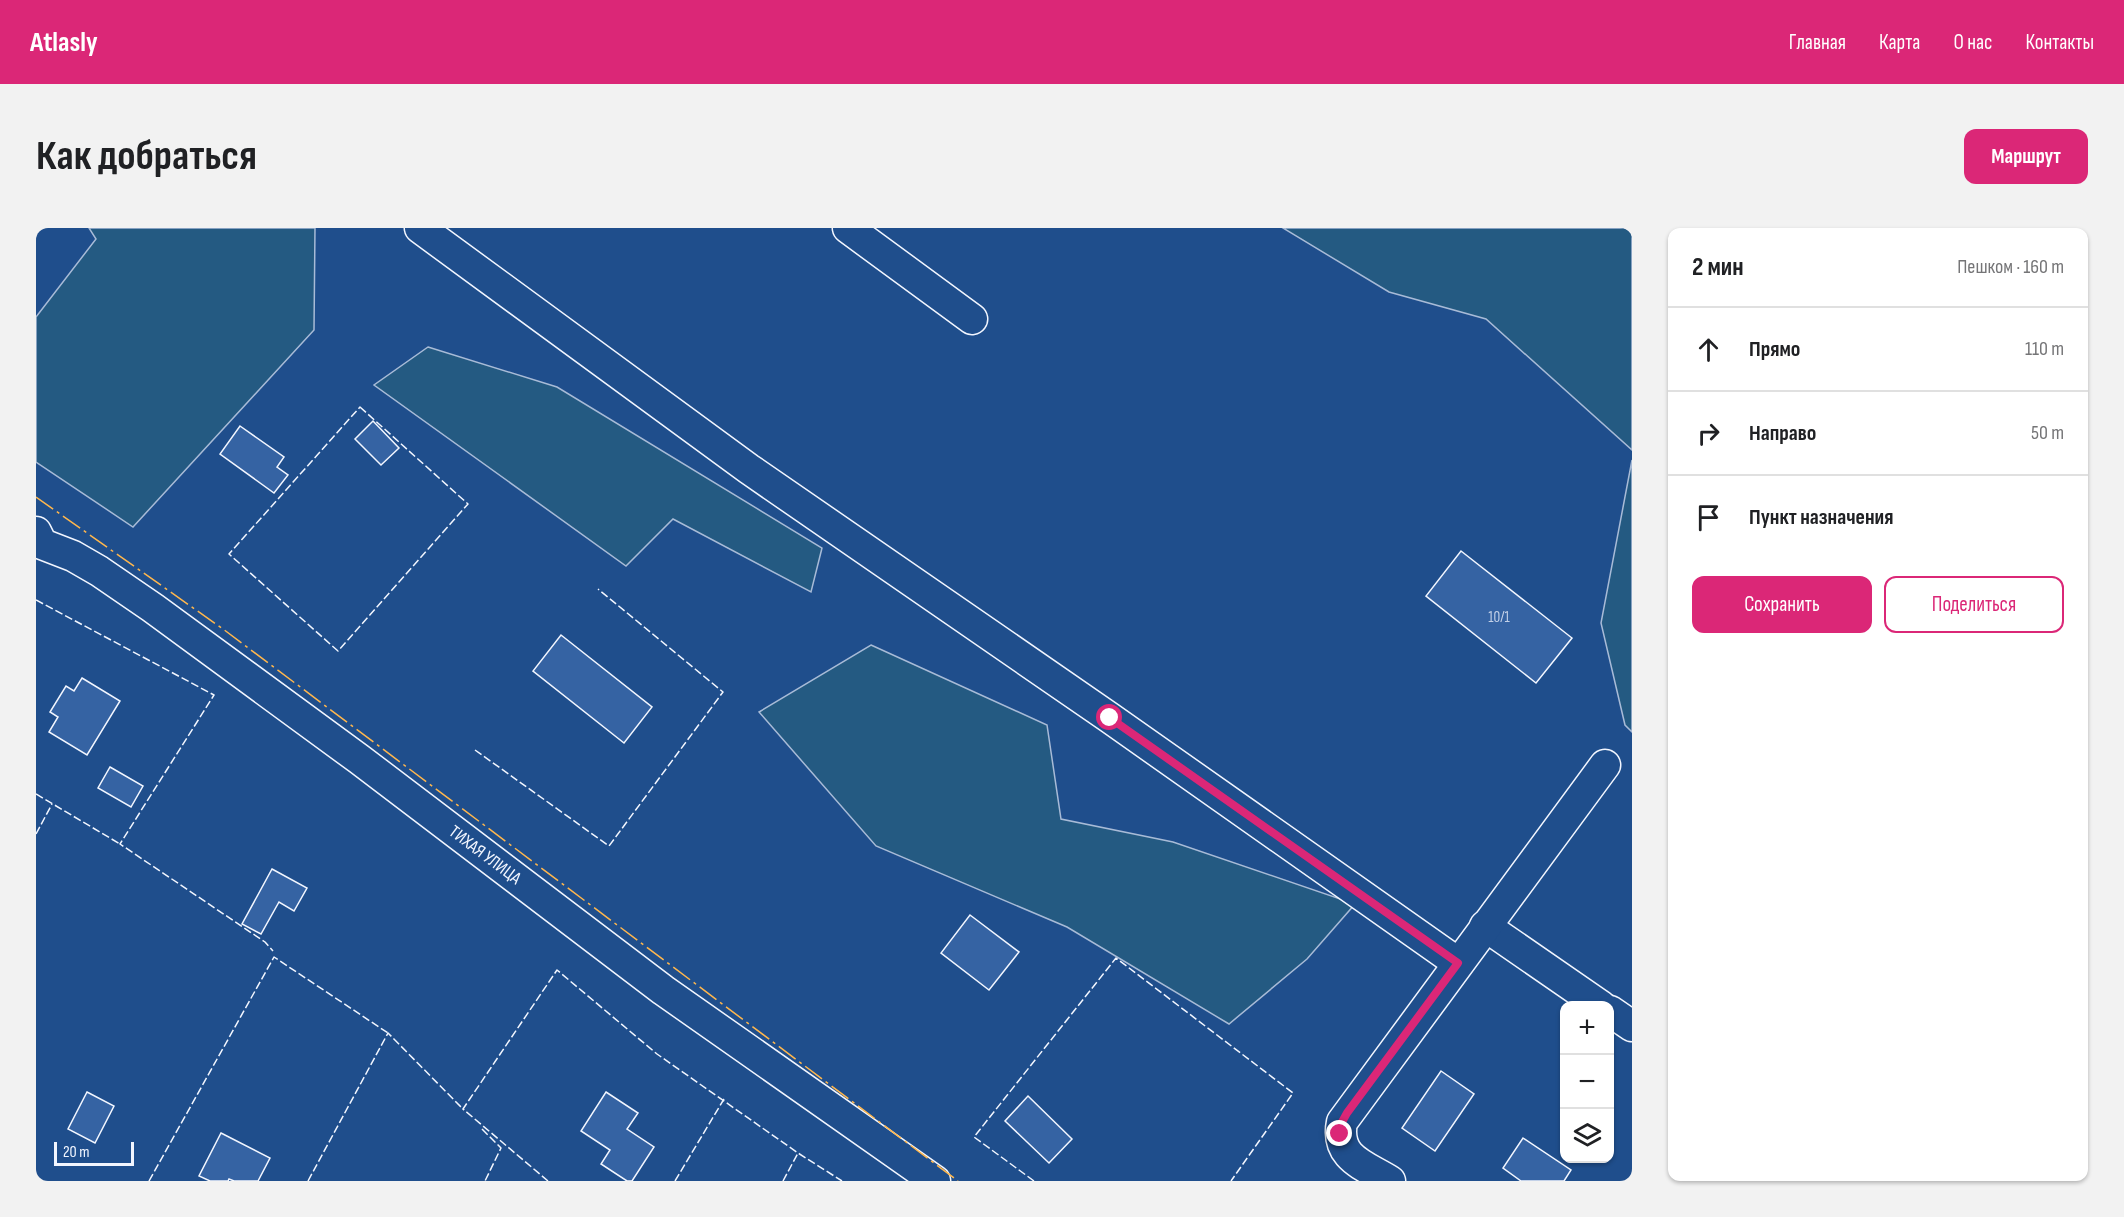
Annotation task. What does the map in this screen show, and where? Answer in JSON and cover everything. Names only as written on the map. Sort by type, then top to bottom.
[{"type":"street","points":[[420,228],[749,469],[1110,718],[1458,963]]},
{"type":"street","points":[[848,228],[972,318]]},
{"type":"street","name":"ТИХАЯ УЛИЦА","points":[[38,540],[99,570],[144,602],[359,759],[663,990],[935,1181]]},
{"type":"street","points":[[1390,1181],[1348,1155],[1341,1145],[1342,1122],[1605,765]]},
{"type":"street","points":[[1485,926],[1595,1001]]},
{"type":"street","points":[[1614,1014],[1632,1026]]},
{"type":"shaded area","points":[[89,228],[315,228],[314,330],[133,527],[36,462],[36,317],[96,239]]},
{"type":"shaded area","points":[[1283,228],[1632,228],[1632,450],[1486,319],[1389,292]]},
{"type":"shaded area","points":[[428,347],[557,387],[822,548],[811,592],[673,519],[626,566],[374,385]]},
{"type":"shaded area","points":[[1632,460],[1632,732],[1625,725],[1601,623]]},
{"type":"shaded area","points":[[871,645],[1047,725],[1061,819],[1173,842],[1355,904],[1307,959],[1229,1024],[1067,927],[876,846],[759,712]]},
{"type":"building","points":[[373,421],[399,448],[381,465],[355,439]]},
{"type":"building","points":[[240,426],[284,457],[277,467],[288,475],[274,493],[220,454]]},
{"type":"building","points":[[1461,551],[1572,638],[1536,683],[1426,596]]},
{"type":"building","points":[[561,635],[652,707],[624,743],[533,671]]},
{"type":"building","points":[[82,678],[120,701],[87,755],[49,732],[58,717],[50,712],[66,686],[74,691]]},
{"type":"building","points":[[110,767],[143,786],[131,807],[98,788]]},
{"type":"building","points":[[272,869],[307,888],[294,911],[279,902],[261,934],[242,924]]},
{"type":"building","points":[[970,915],[1019,952],[989,990],[941,953]]},
{"type":"building","points":[[1441,1071],[1474,1094],[1435,1151],[1402,1128]]},
{"type":"building","points":[[87,1092],[114,1106],[95,1143],[68,1129]]},
{"type":"building","points":[[606,1092],[638,1113],[627,1129],[654,1147],[632,1181],[627,1181],[601,1164],[610,1150],[581,1131]]},
{"type":"building","points":[[1028,1096],[1072,1139],[1049,1163],[1005,1121]]},
{"type":"building","points":[[221,1133],[270,1158],[258,1181],[229,1179],[228,1181],[210,1181],[199,1176]]},
{"type":"building","points":[[1523,1138],[1571,1170],[1564,1181],[1521,1181],[1503,1168]]},
{"type":"fence","points":[[360,407],[468,504],[338,651],[229,554],[360,407]]},
{"type":"fence","points":[[475,750],[609,846],[723,692],[598,589]]},
{"type":"fence","points":[[36,600],[214,695],[120,844],[265,942],[273,951]]},
{"type":"fence","points":[[36,794],[120,844]]},
{"type":"fence","points":[[36,834],[52,804]]},
{"type":"fence","points":[[149,1181],[274,957],[388,1033]]},
{"type":"fence","points":[[1034,1181],[974,1137],[1116,958],[1293,1093],[1231,1181]]},
{"type":"fence","points":[[548,1181],[463,1109],[557,970],[657,1054],[798,1153],[842,1181]]},
{"type":"fence","points":[[308,1181],[388,1033],[464,1110]]},
{"type":"fence","points":[[675,1181],[724,1099]]},
{"type":"fence","points":[[482,1129],[501,1148],[485,1181]]},
{"type":"fence","points":[[783,1181],[798,1153]]},
{"type":"power","points":[[36,497],[223,629],[958,1181]]},
{"type":"route","points":[[1110,718],[1458,963],[1347,1113],[1342,1122],[1340,1134]]}]
